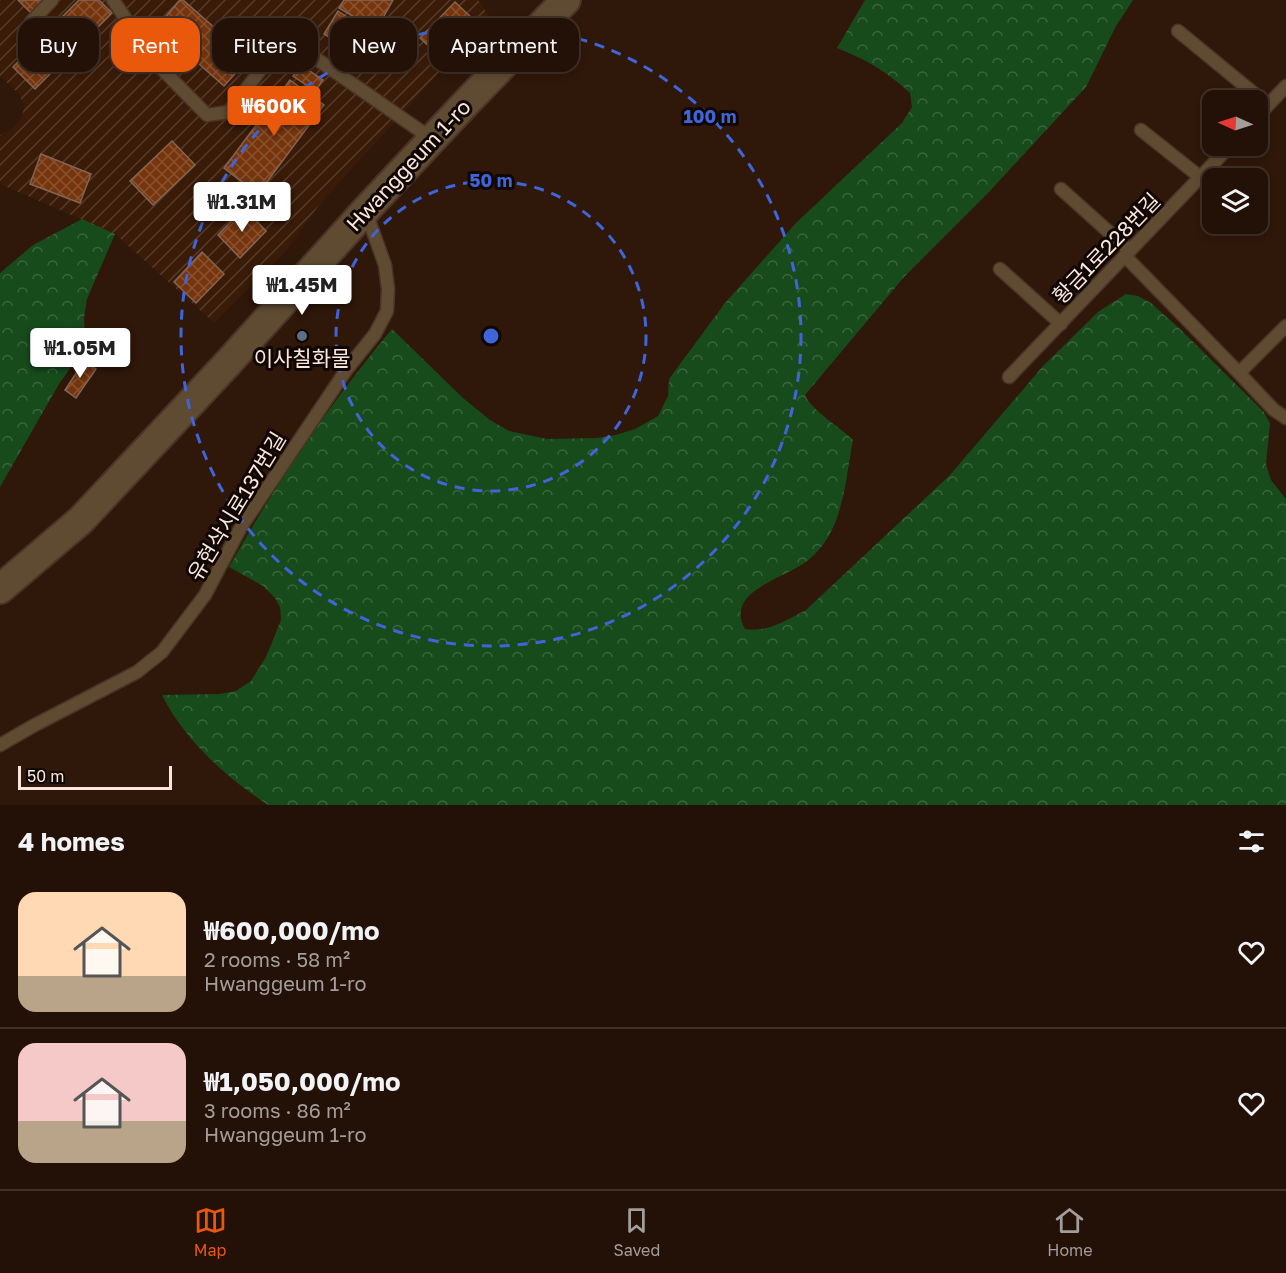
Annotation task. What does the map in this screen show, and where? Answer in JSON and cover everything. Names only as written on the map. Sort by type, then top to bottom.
[{"type":"street","name":"Hwanggeum 1-ro","points":[[0,589],[81,520],[432,139],[566,0]]},
{"type":"lane","points":[[35,18],[52,0]]},
{"type":"lane","points":[[113,0],[155,62],[207,116],[229,112],[285,37],[432,139]]},
{"type":"lane","points":[[1178,31],[1269,105],[1286,86]]},
{"type":"lane","points":[[1141,130],[1200,177]]},
{"type":"lane","name":"황금1로228번길","points":[[1009,377],[1220,156]]},
{"type":"lane","points":[[1061,189],[1127,253],[1274,410],[1286,418]]},
{"type":"lane","name":"유현삭시로137번길","points":[[0,745],[137,672],[162,652],[205,595],[241,528],[328,397],[375,334],[387,311],[388,289],[385,265],[365,211]]},
{"type":"lane","points":[[1000,269],[1060,324]]},
{"type":"lane","points":[[1239,373],[1286,326]]},
{"type":"shaded area","points":[[0,0],[478,0],[490,17],[429,18],[429,72],[440,72],[319,205],[287,250],[214,323],[115,234],[0,184],[0,135],[13,128],[21,119],[24,108],[20,95],[0,76]]},
{"type":"green space","points":[[865,0],[1133,0],[1116,26],[1086,87],[988,193],[904,277],[805,395],[819,412],[853,440],[841,505],[829,536],[807,561],[772,580],[749,596],[743,605],[741,616],[745,629],[769,627],[806,610],[950,475],[1043,366],[1098,312],[1126,294],[1138,296],[1151,303],[1180,329],[1263,411],[1270,423],[1266,464],[1271,480],[1286,499],[1286,805],[268,805],[222,770],[182,728],[162,695],[219,694],[236,691],[251,681],[266,657],[281,620],[280,607],[263,586],[229,567],[305,444],[392,329],[463,398],[490,420],[509,431],[547,439],[597,438],[635,429],[658,416],[668,396],[669,379],[725,303],[796,223],[902,123],[912,107],[910,93],[893,78],[867,62],[837,48]]},
{"type":"green space","points":[[82,219],[115,234],[87,299],[84,318],[85,340],[81,353],[59,384],[0,487],[0,273],[33,245]]},
{"type":"building","points":[[18,0],[44,0],[31,13]]},
{"type":"building","points":[[79,0],[99,0],[112,13],[99,26],[99,18],[61,18]]},
{"type":"building","points":[[180,0],[183,0],[212,25],[212,72],[236,72],[224,86],[200,65],[200,18],[165,18]]},
{"type":"building","points":[[344,0],[393,0],[383,18],[356,18],[339,8]]},
{"type":"building","points":[[455,2],[472,18],[439,18]]},
{"type":"building","points":[[338,11],[348,18],[334,18]]},
{"type":"building","points":[[330,24],[330,38],[324,34]]},
{"type":"building","points":[[429,29],[429,47],[420,38]]},
{"type":"building","points":[[18,62],[18,72],[13,67]]},
{"type":"building","points":[[18,72],[52,72],[35,89]]},
{"type":"building","points":[[296,72],[311,72],[323,80],[315,91],[293,76]]},
{"type":"building","points":[[290,80],[324,105],[258,194],[224,168]]},
{"type":"building","points":[[172,141],[195,165],[153,205],[130,181]]},
{"type":"building","points":[[41,154],[91,174],[80,203],[30,184]]},
{"type":"building","points":[[244,208],[266,231],[240,258],[218,235]]},
{"type":"building","points":[[202,252],[224,274],[196,303],[174,282]]},
{"type":"building","points":[[84,361],[96,369],[76,398],[65,390]]},
{"type":"place","name":"이사칠화물","points":[[302,336]]}]
